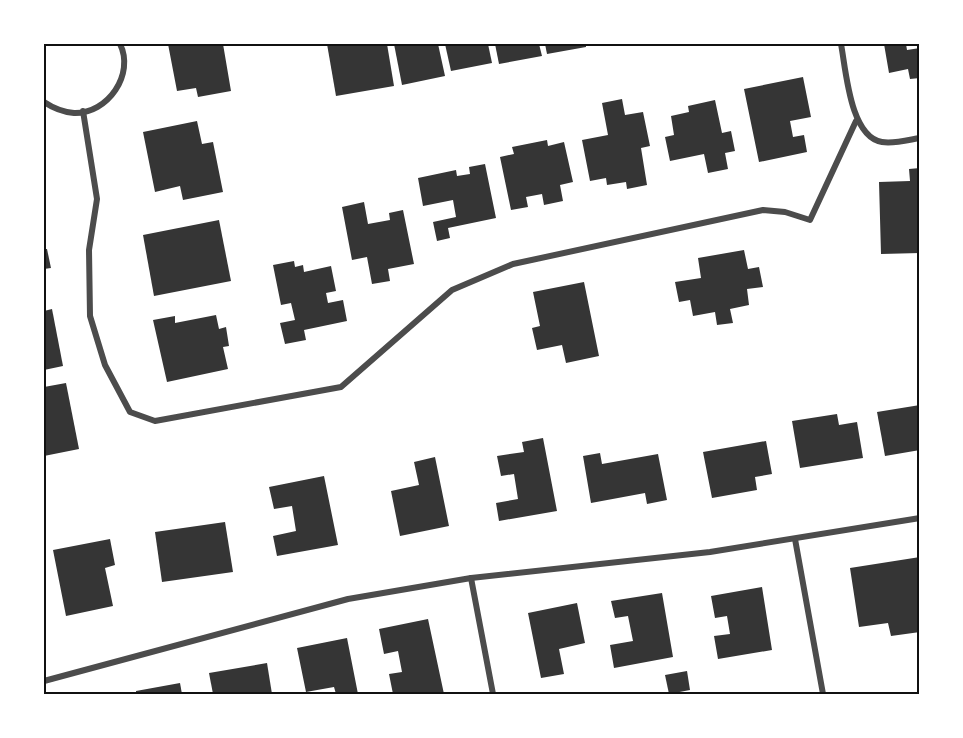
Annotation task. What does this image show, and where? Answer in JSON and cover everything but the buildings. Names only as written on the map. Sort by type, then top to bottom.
[{"type":"street","points":[[44,102],[58,110],[83,111],[94,109],[109,99],[120,83],[124,65],[120,44]]},
{"type":"street","points":[[841,44],[856,120],[868,137],[882,142],[920,138]]},
{"type":"street","points":[[83,111],[97,199],[89,250],[90,316],[105,365],[130,412],[155,421],[340,387],[452,290],[513,264],[763,210],[785,212],[810,220],[856,120]]},
{"type":"street","points":[[44,681],[348,599],[471,578],[710,552],[920,518]]},
{"type":"street","points":[[795,539],[823,694]]},
{"type":"street","points":[[471,578],[493,694]]}]
